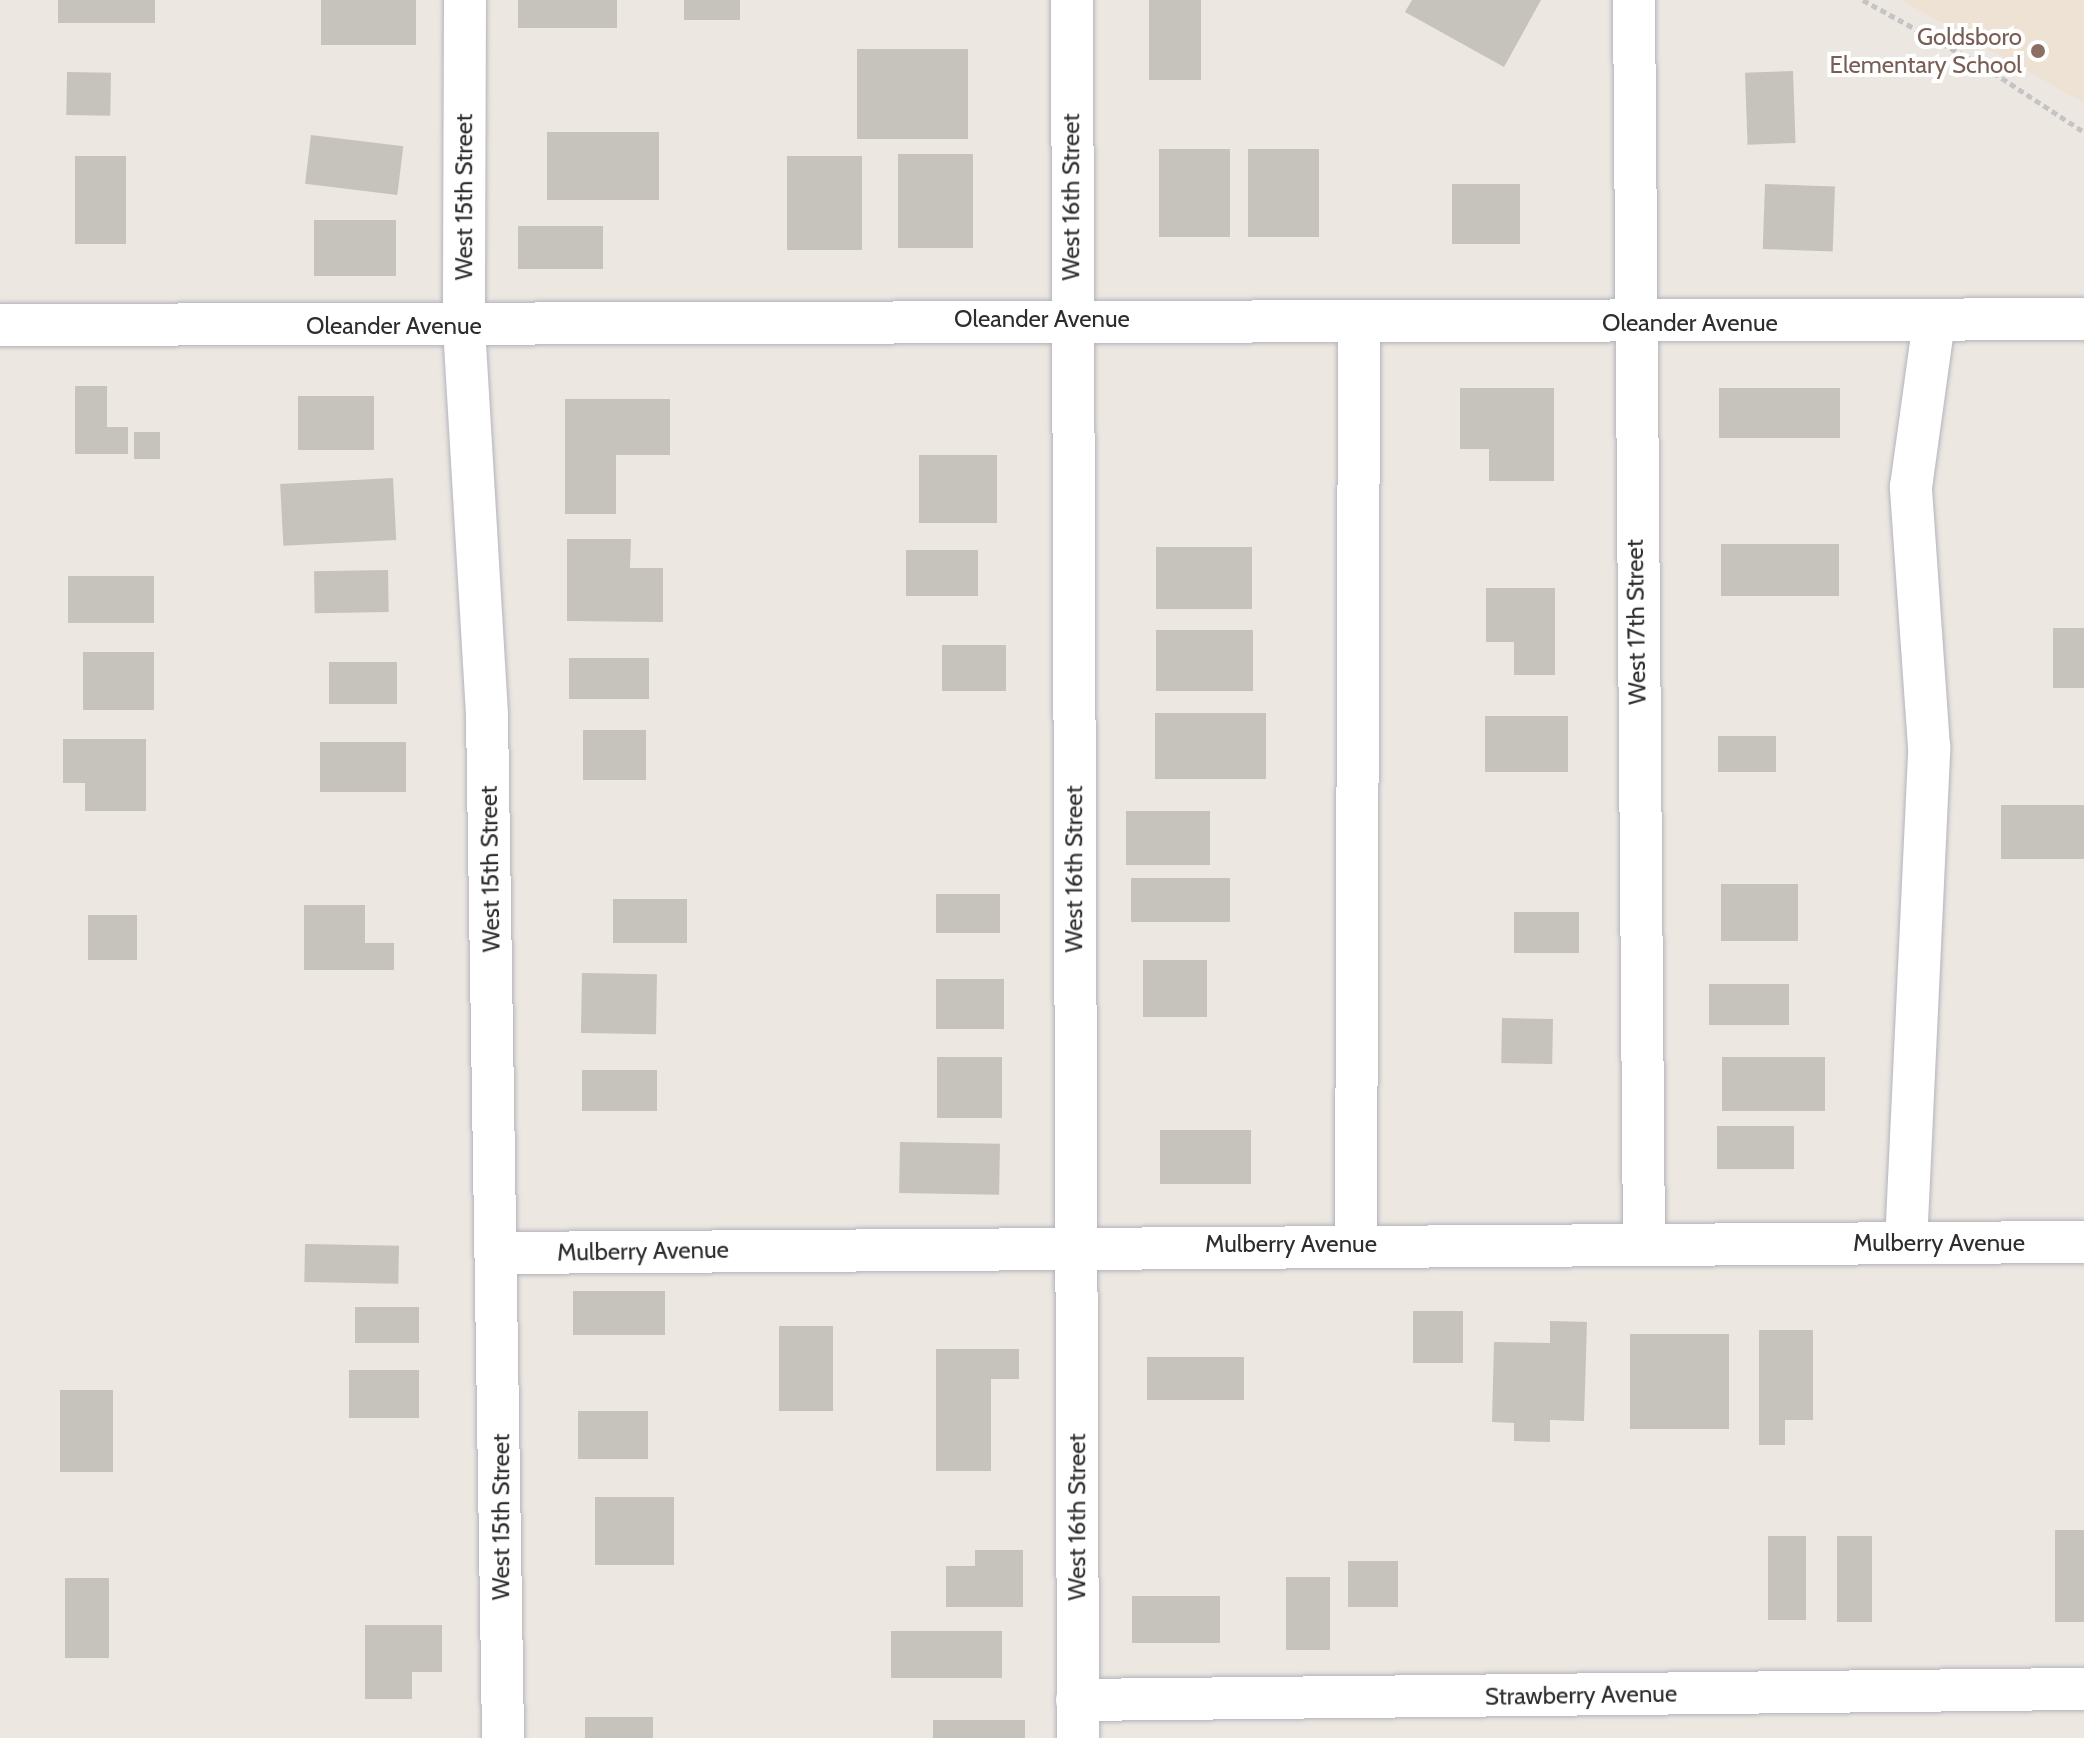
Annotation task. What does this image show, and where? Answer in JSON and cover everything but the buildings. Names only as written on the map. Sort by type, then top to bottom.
[{"type":"street","name":"West 15th Street","points":[[465,0],[464,327],[487,716],[498,1253],[503,1738]]},
{"type":"street","name":"West 16th Street","points":[[1072,0],[1078,1719]]},
{"type":"street","name":"West 17th Street","points":[[1634,0],[1633,324],[1644,1244]]},
{"type":"street","name":"Oleander Avenue","points":[[0,325],[464,327],[1071,318],[1633,324],[2084,319]]},
{"type":"street","points":[[1356,1244],[1359,321]]},
{"type":"street","points":[[1906,1243],[1929,747],[1911,487],[1934,321]]},
{"type":"street","name":"Mulberry Avenue","points":[[498,1253],[1076,1245],[2084,1242]]},
{"type":"street","name":"Strawberry Avenue","points":[[1078,1719],[2084,1689]]},
{"type":"path","points":[[1863,0],[2084,132]]},
{"type":"shaded area","name":"Goldsboro Elementary School","points":[[1901,0],[2084,0],[2084,103]]},
{"type":"place","name":"Goldsboro Elementary School","points":[[2038,51]]}]
